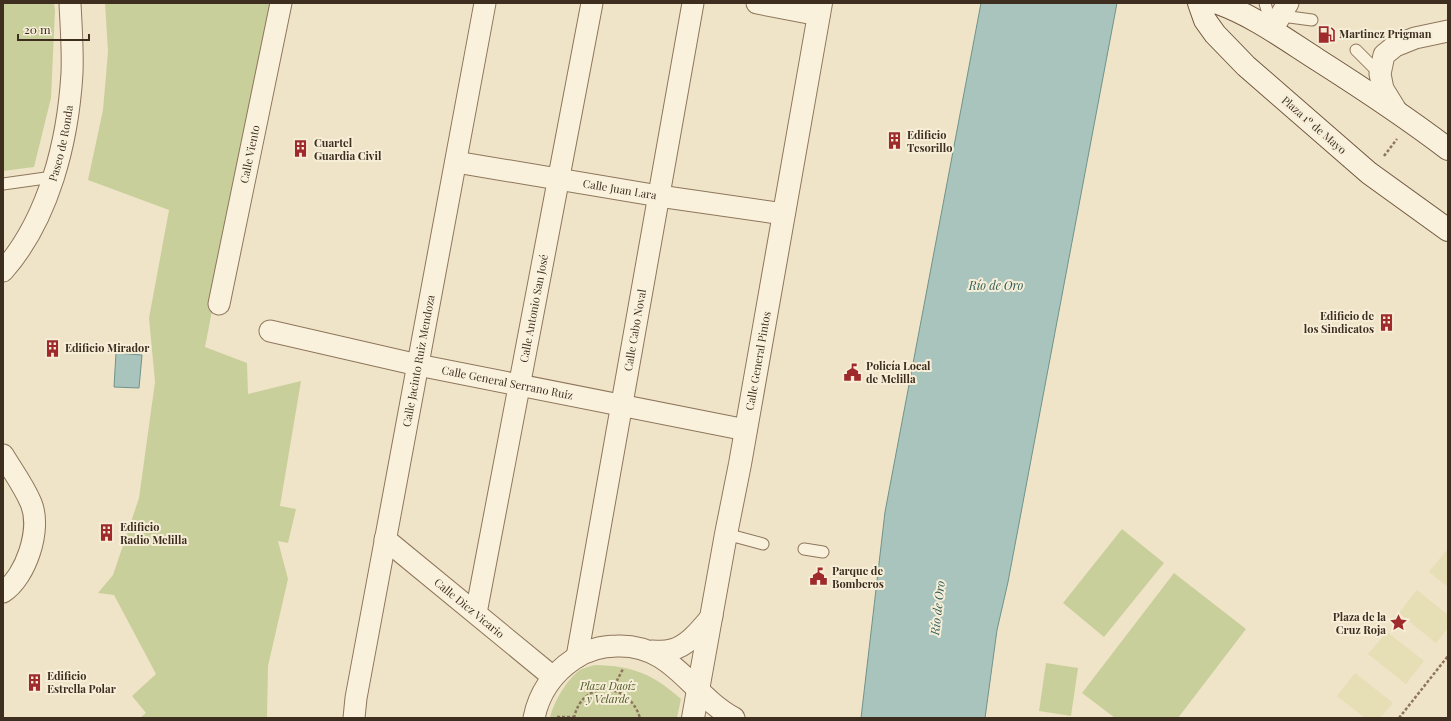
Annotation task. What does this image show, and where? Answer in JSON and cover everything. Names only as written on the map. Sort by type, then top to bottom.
[{"type":"street","name":"Paseo de Ronda","points":[[3,271],[14,258],[29,233],[41,209],[53,177],[68,111],[72,72],[70,3]]},
{"type":"street","name":"Calle Viento","points":[[219,304],[281,3]]},
{"type":"street","name":"Calle Jacinto Ruiz Mendoza","points":[[354,718],[356,698],[385,539],[485,3]]},
{"type":"street","name":"Calle Antonio San José","points":[[476,613],[518,385],[592,3]]},
{"type":"street","name":"Calle Cabo Noval","points":[[577,657],[693,3]]},
{"type":"street","points":[[757,3],[820,9]]},
{"type":"street","name":"Plaza 1º de Mayo","points":[[1198,3],[1205,20],[1215,34],[1246,66],[1369,173],[1448,230]]},
{"type":"street","points":[[1218,3],[1235,9],[1281,16],[1396,110],[1448,149]]},
{"type":"street","name":"Calle General Pintos","points":[[693,718],[746,430],[820,9]]},
{"type":"street","points":[[1396,110],[1383,89],[1380,74],[1384,55],[1394,46],[1415,38],[1448,31]]},
{"type":"street","name":"Calle Juan Lara","points":[[456,162],[659,196],[784,214]]},
{"type":"street","name":"Calle General Serrano Ruiz","points":[[270,331],[418,365],[746,430]]},
{"type":"street","points":[[3,455],[32,504],[35,524],[30,550],[21,574],[3,592]]},
{"type":"street","name":"Calle Diez Vicario","points":[[385,539],[553,677]]},
{"type":"street","points":[[534,718],[538,702],[553,677],[566,664],[577,657],[589,651],[612,646],[633,646],[652,651],[671,650],[686,643],[699,632],[712,616]]},
{"type":"street","points":[[652,651],[679,671],[716,707],[734,718]]},
{"type":"lane","points":[[1265,3],[1281,16],[1312,20]]},
{"type":"lane","points":[[1356,50],[1380,74]]},
{"type":"lane","points":[[3,184],[53,177]]},
{"type":"lane","points":[[726,534],[763,544]]},
{"type":"lane","points":[[804,549],[823,552]]},
{"type":"path","points":[[1399,718],[1448,656]]},
{"type":"path","points":[[574,718],[577,707],[583,699],[602,689],[617,691],[631,700],[637,708],[640,718]]},
{"type":"shaded area","points":[[1448,550],[1448,587],[1429,572]]},
{"type":"shaded area","points":[[1417,590],[1448,615],[1448,628],[1436,643],[1399,613]]},
{"type":"shaded area","points":[[1387,632],[1424,661],[1406,684],[1368,654]]},
{"type":"shaded area","points":[[1355,673],[1393,703],[1380,718],[1365,718],[1337,696]]},
{"type":"green space","points":[[3,3],[54,3],[55,11],[51,98],[34,167],[3,171]]},
{"type":"green space","points":[[105,3],[272,3],[205,347],[247,363],[248,394],[301,381],[280,506],[296,509],[288,543],[278,541],[288,579],[268,666],[267,718],[140,718],[146,713],[132,696],[156,674],[114,595],[98,593],[113,575],[139,498],[155,382],[149,318],[169,210],[88,180],[103,110],[108,51]]},
{"type":"green space","points":[[1122,529],[1164,563],[1104,637],[1063,603]]},
{"type":"green space","points":[[1174,573],[1246,629],[1178,718],[1115,718],[1082,693]]},
{"type":"green space","points":[[1046,663],[1078,668],[1071,716],[1039,711]]},
{"type":"green space","name":"Plaza Daoíz y Velarde","points":[[595,665],[621,667],[632,670],[642,673],[661,683],[681,699],[677,718],[550,718],[557,699],[570,679],[580,670]]},
{"type":"water","name":"Río de Oro","points":[[981,3],[1117,3],[1008,582],[997,630],[985,718],[861,718],[885,512]]},
{"type":"water","points":[[116,353],[142,355],[139,388],[114,387]]},
{"type":"place","name":"Martinez Prigman","points":[[1326,34]]},
{"type":"place","name":"Edificio Tesorillo","points":[[894,141]]},
{"type":"place","name":"Cuartel Guardia Civil","points":[[301,149]]},
{"type":"place","name":"Edificio de los Sindicatos","points":[[1387,322]]},
{"type":"place","name":"Edificio Mirador","points":[[52,348]]},
{"type":"place","name":"Policía Local de Melilla","points":[[853,372]]},
{"type":"place","name":"Edificio Radio Melilla","points":[[107,533]]},
{"type":"place","name":"Parque de Bomberos","points":[[819,577]]},
{"type":"place","name":"Plaza de la Cruz Roja","points":[[1399,623]]},
{"type":"place","name":"Edificio Estrella Polar","points":[[34,682]]}]
